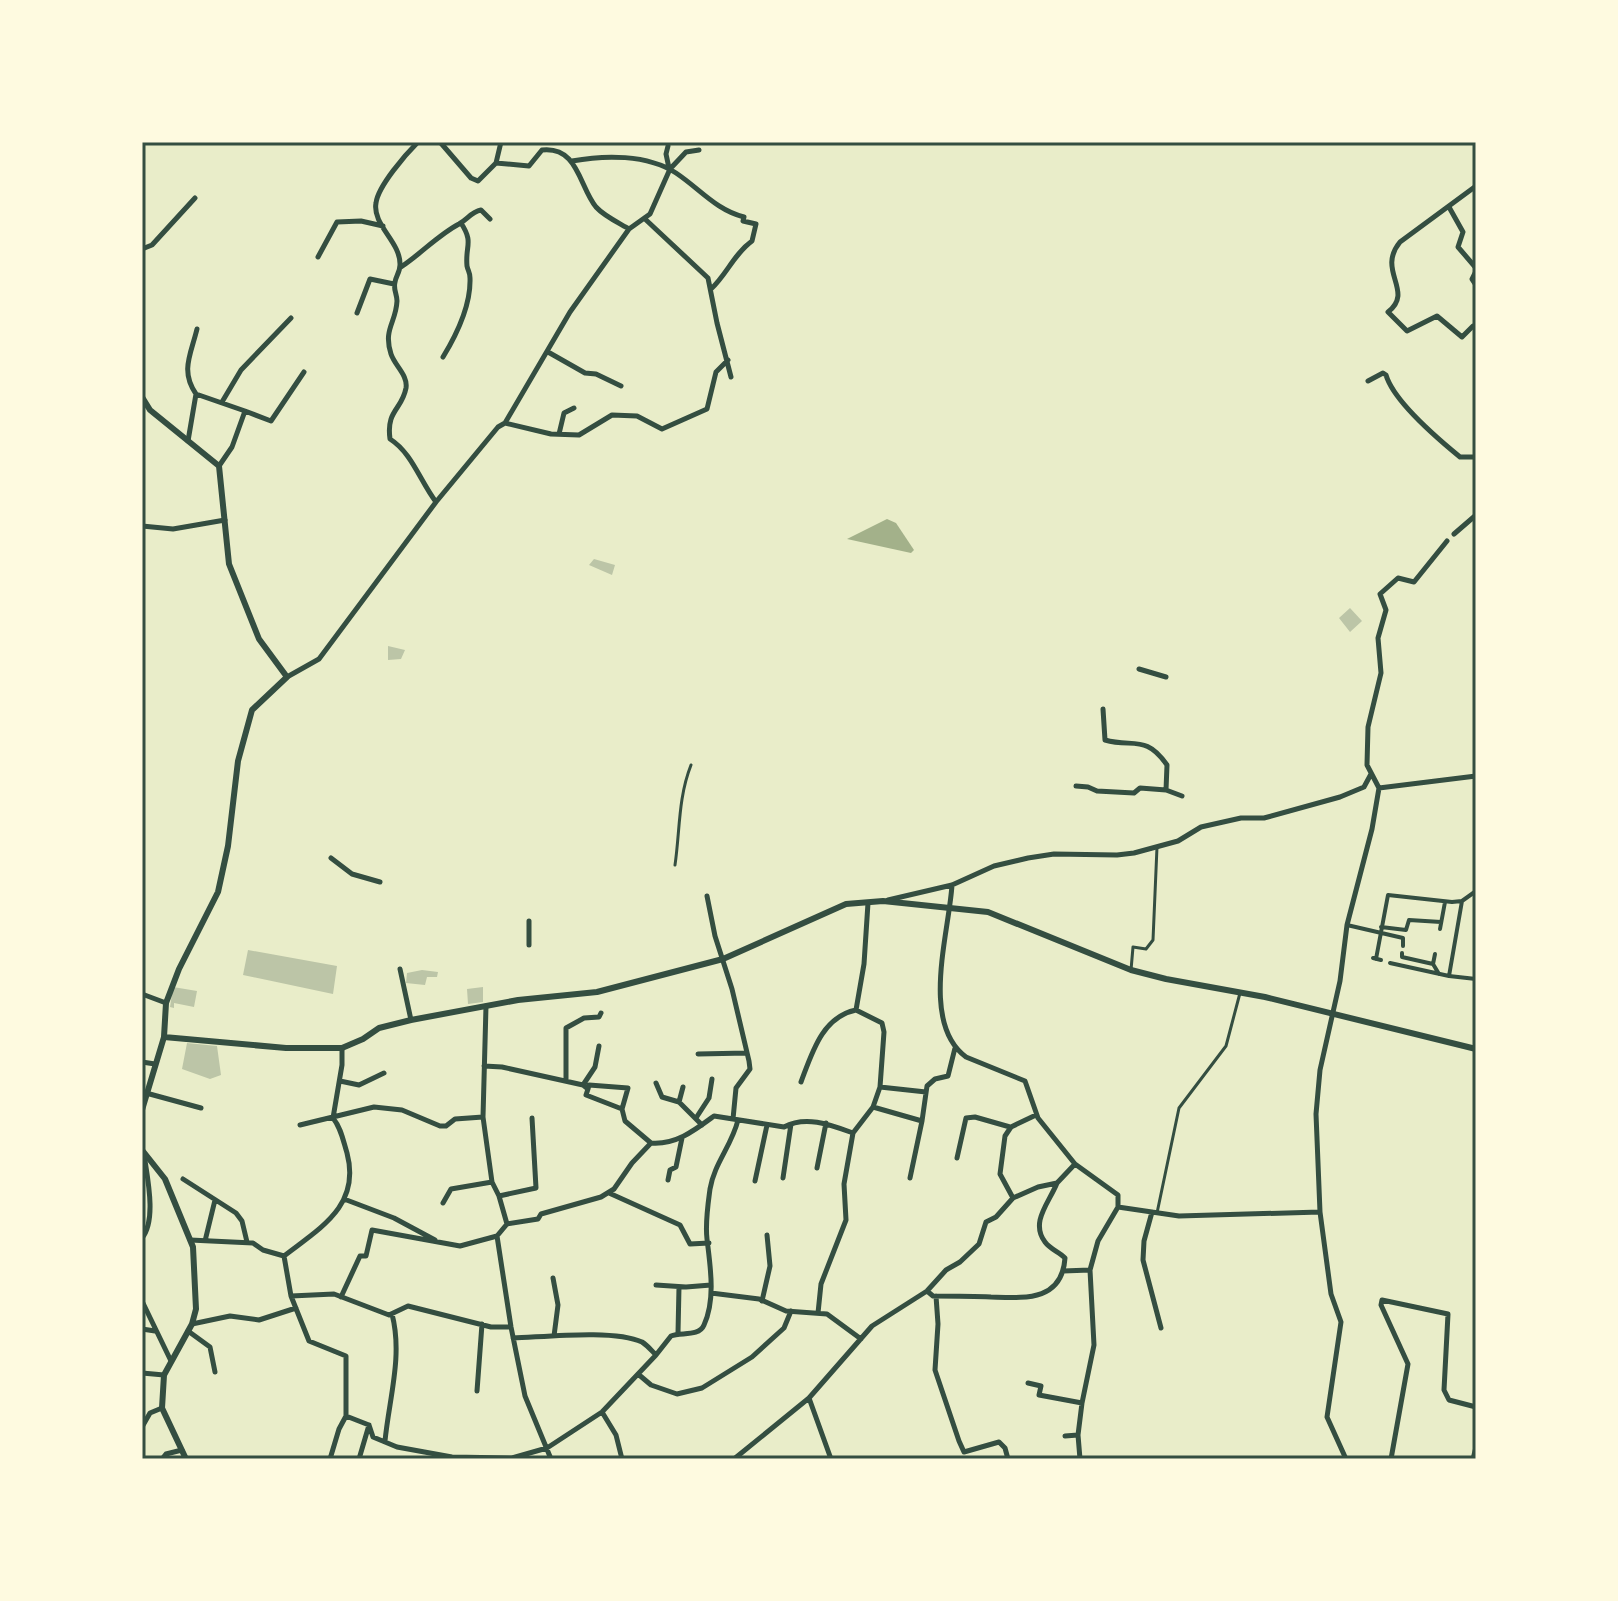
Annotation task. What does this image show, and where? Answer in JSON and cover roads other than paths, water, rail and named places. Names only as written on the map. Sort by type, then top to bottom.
[{"type":"street","points":[[400,268],[395,245],[375,209],[376,200],[405,155],[418,142]]},
{"type":"street","points":[[440,142],[474,180],[481,180],[496,163],[501,142]]},
{"type":"street","points":[[668,146],[666,154],[670,169]]},
{"type":"street","points":[[496,163],[529,166],[542,150],[551,149],[569,157],[598,209],[629,229]]},
{"type":"street","points":[[142,1110],[164,1037],[166,1003],[179,969],[218,892],[228,846],[238,761],[252,710],[287,677],[319,659],[436,502],[498,427],[505,423],[570,312],[629,229],[645,219],[670,169],[686,152],[699,150]]},
{"type":"street","points":[[572,161],[607,156],[670,169],[710,201],[744,217],[743,221],[756,224],[752,241],[740,249],[727,272],[711,289]]},
{"type":"street","points":[[1476,186],[1393,250],[1390,265],[1398,284],[1397,301],[1388,312],[1407,331],[1437,316],[1462,337],[1473,326],[1476,327]]},
{"type":"street","points":[[142,249],[152,245],[195,198]]},
{"type":"street","points":[[1449,207],[1463,232],[1458,247],[1476,270],[1472,279],[1476,285]]},
{"type":"street","points":[[436,502],[404,449],[390,439],[389,421],[402,401],[406,381],[391,355],[388,338],[388,328],[397,302],[394,284],[400,268],[440,234],[477,210],[490,219]]},
{"type":"street","points":[[645,219],[708,277],[731,377]]},
{"type":"street","points":[[318,257],[337,222],[353,220],[385,227]]},
{"type":"street","points":[[443,357],[467,304],[470,239],[461,223]]},
{"type":"street","points":[[357,313],[370,279],[394,284]]},
{"type":"street","points":[[222,402],[241,370],[291,318]]},
{"type":"street","points":[[197,329],[187,367],[187,381],[196,394],[271,421],[304,372]]},
{"type":"street","points":[[548,352],[585,373],[596,374],[621,386]]},
{"type":"street","points":[[505,423],[529,430],[579,435],[612,415],[637,416],[662,429],[674,426],[707,409],[716,372],[728,360]]},
{"type":"street","points":[[1368,381],[1383,373],[1386,375],[1390,389],[1436,437],[1460,457],[1476,454]]},
{"type":"street","points":[[187,442],[196,394]]},
{"type":"street","points":[[142,397],[150,410],[219,466]]},
{"type":"street","points":[[559,434],[564,413],[574,408]]},
{"type":"street","points":[[245,411],[232,447],[219,466],[229,564],[259,639],[287,677]]},
{"type":"street","points":[[1454,534],[1476,515]]},
{"type":"street","points":[[142,526],[173,529],[225,520]]},
{"type":"street","points":[[1346,1459],[1327,1417],[1341,1322],[1331,1294],[1320,1212],[1316,1114],[1320,1070],[1347,952],[1347,925],[1370,838],[1379,788],[1367,765],[1367,737],[1381,673],[1378,643],[1386,610],[1380,594],[1398,578],[1414,582],[1447,541]]},
{"type":"street","points":[[1139,669],[1166,677]]},
{"type":"street","points":[[1103,709],[1105,740],[1136,742],[1150,747],[1167,765],[1166,790]]},
{"type":"street","points":[[164,1037],[286,1048],[342,1048],[379,1028],[411,1020],[486,1006],[597,992],[723,959],[846,904],[883,901],[952,885],[994,866],[1047,854],[1117,855],[1157,847],[1178,841],[1201,827],[1241,818],[1264,818],[1340,797],[1364,787],[1371,773]]},
{"type":"street","points":[[1379,788],[1476,776]]},
{"type":"street","points":[[1076,786],[1102,792],[1134,793],[1138,787],[1166,790],[1182,796]]},
{"type":"street","points":[[331,858],[352,874],[380,882]]},
{"type":"street","points":[[952,885],[940,984],[944,1016],[955,1047],[978,1063],[1025,1081],[1036,1115],[1075,1164],[1118,1195],[1118,1207],[1098,1241],[1090,1270],[1094,1345],[1078,1435],[1080,1459]]},
{"type":"street","points":[[1376,959],[1388,895],[1445,902],[1462,901],[1476,891]]},
{"type":"street","points":[[369,1425],[373,1437],[397,1447],[452,1458],[512,1458],[547,1448],[602,1412],[671,1336],[702,1329],[711,1293],[708,1210],[713,1177],[734,1135],[736,1088],[750,1069],[707,896]]},
{"type":"street","points":[[883,901],[988,912],[1131,970],[1476,1049]]},
{"type":"street","points":[[1449,976],[1462,901]]},
{"type":"street","points":[[1440,929],[1445,902]]},
{"type":"street","points":[[856,1010],[864,964],[868,903]]},
{"type":"street","points":[[1403,946],[1409,920],[1441,922]]},
{"type":"street","points":[[529,921],[529,945]]},
{"type":"street","points":[[1347,925],[1406,930]]},
{"type":"street","points":[[1380,930],[1403,938]]},
{"type":"street","points":[[1402,953],[1402,957],[1433,964]]},
{"type":"street","points":[[1435,954],[1433,964],[1439,974]]},
{"type":"street","points":[[1390,963],[1476,979]]},
{"type":"street","points":[[400,969],[411,1020]]},
{"type":"street","points":[[142,994],[166,1003]]},
{"type":"street","points":[[486,1006],[483,1117],[492,1182],[507,1224]]},
{"type":"street","points":[[801,1082],[814,1047],[830,1023],[845,1012],[856,1010],[882,1023],[880,1087],[873,1107],[853,1133],[844,1184],[846,1220],[821,1284],[818,1313]]},
{"type":"street","points":[[566,1081],[566,1028],[584,1018],[599,1017],[601,1013]]},
{"type":"street","points":[[599,1046],[595,1067],[585,1087],[586,1095],[622,1109]]},
{"type":"street","points":[[910,1178],[926,1092],[931,1081],[948,1076],[955,1047]]},
{"type":"street","points":[[190,1240],[247,1242],[284,1256],[298,1249],[315,1229],[339,1211],[349,1187],[350,1167],[339,1126],[333,1118],[342,1048]]},
{"type":"street","points":[[698,1054],[747,1053]]},
{"type":"street","points":[[142,1062],[155,1064]]},
{"type":"street","points":[[484,1066],[502,1067],[585,1087],[628,1088],[622,1109],[625,1121],[651,1143],[664,1144],[682,1137],[714,1116],[784,1127],[791,1123],[826,1123],[853,1133]]},
{"type":"street","points":[[340,1081],[359,1085],[384,1073]]},
{"type":"street","points":[[696,1118],[709,1098],[712,1079]]},
{"type":"street","points":[[656,1083],[662,1097],[679,1102],[702,1125]]},
{"type":"street","points":[[679,1102],[683,1087]]},
{"type":"street","points":[[880,1087],[926,1092]]},
{"type":"street","points":[[146,1093],[201,1108]]},
{"type":"street","points":[[300,1125],[374,1107],[402,1110],[440,1126],[446,1126],[455,1119],[483,1117]]},
{"type":"street","points":[[873,1107],[922,1121]]},
{"type":"street","points":[[1013,1198],[999,1171],[1005,1136],[1011,1127],[1036,1115]]},
{"type":"street","points":[[957,1158],[966,1118],[975,1117],[1011,1127]]},
{"type":"street","points":[[499,1196],[536,1188],[532,1118]]},
{"type":"street","points":[[783,1178],[791,1123]]},
{"type":"street","points":[[817,1168],[826,1123]]},
{"type":"street","points":[[755,1181],[767,1125]]},
{"type":"street","points":[[668,1180],[670,1170],[676,1167],[682,1137]]},
{"type":"street","points":[[341,1297],[360,1256],[366,1256],[372,1230],[460,1246],[497,1236],[507,1224],[538,1219],[541,1214],[601,1197],[651,1143]]},
{"type":"street","points":[[142,1238],[147,1232],[149,1220],[149,1189],[143,1152]]},
{"type":"street","points":[[143,1152],[165,1179],[193,1247],[196,1309],[190,1327],[164,1375],[162,1408],[186,1459]]},
{"type":"street","points":[[927,1291],[936,1296],[1033,1297],[1056,1285],[1063,1271],[1064,1256],[1045,1242],[1038,1226],[1039,1219],[1057,1183],[1075,1164]]},
{"type":"street","points":[[183,1179],[236,1213],[242,1221],[247,1242]]},
{"type":"street","points":[[443,1203],[451,1189],[492,1182]]},
{"type":"street","points":[[734,1459],[809,1398],[872,1326],[927,1291],[946,1270],[960,1262],[979,1244],[986,1222],[996,1217],[1013,1198],[1057,1183]]},
{"type":"street","points":[[608,1192],[680,1225],[690,1244],[709,1243]]},
{"type":"street","points":[[344,1199],[394,1218],[439,1242]]},
{"type":"street","points":[[205,1241],[215,1200]]},
{"type":"street","points":[[1118,1207],[1179,1216],[1320,1212]]},
{"type":"street","points":[[1154,1213],[1144,1241],[1143,1260],[1161,1328]]},
{"type":"street","points":[[762,1301],[770,1266],[767,1235]]},
{"type":"street","points":[[497,1236],[525,1396],[551,1459]]},
{"type":"street","points":[[284,1256],[291,1296],[309,1341],[346,1356],[346,1416],[330,1459]]},
{"type":"street","points":[[1063,1271],[1090,1270]]},
{"type":"street","points":[[553,1278],[558,1305],[554,1336]]},
{"type":"street","points":[[656,1285],[711,1285]]},
{"type":"street","points":[[678,1333],[679,1287]]},
{"type":"street","points":[[711,1293],[762,1301],[780,1310],[827,1314],[861,1339]]},
{"type":"street","points":[[291,1296],[334,1294],[392,1314],[408,1306],[482,1324],[511,1327]]},
{"type":"street","points":[[936,1296],[935,1370],[959,1441],[964,1452],[991,1442],[1002,1443],[1008,1459]]},
{"type":"street","points":[[1391,1459],[1408,1364],[1381,1305],[1382,1300],[1448,1314],[1444,1390],[1449,1400],[1476,1407]]},
{"type":"street","points":[[142,1301],[171,1362]]},
{"type":"street","points":[[190,1327],[230,1316],[259,1320],[296,1308]]},
{"type":"street","points":[[638,1374],[651,1385],[677,1394],[702,1388],[752,1357],[784,1328],[791,1311]]},
{"type":"street","points":[[385,1441],[396,1372],[392,1314]]},
{"type":"street","points":[[477,1391],[482,1324]]},
{"type":"street","points":[[190,1327],[210,1347],[215,1372]]},
{"type":"street","points":[[142,1329],[155,1331]]},
{"type":"street","points":[[513,1338],[614,1337],[641,1341],[656,1355]]},
{"type":"street","points":[[142,1373],[164,1375]]},
{"type":"street","points":[[1028,1383],[1041,1386],[1039,1395],[1082,1403]]},
{"type":"street","points":[[809,1398],[831,1459]]},
{"type":"street","points":[[142,1427],[150,1413],[162,1408]]},
{"type":"street","points":[[602,1412],[616,1435],[622,1459]]},
{"type":"street","points":[[346,1416],[369,1425]]},
{"type":"street","points":[[359,1459],[369,1425]]},
{"type":"street","points":[[1065,1436],[1078,1435]]},
{"type":"street","points":[[1473,1459],[1476,1447]]},
{"type":"street","points":[[162,1459],[166,1454],[182,1450]]},
{"type":"lane","points":[[675,865],[681,826],[681,797],[691,765]]},
{"type":"lane","points":[[1131,970],[1133,947],[1146,949],[1153,940],[1157,847]]},
{"type":"lane","points":[[1154,1213],[1179,1108],[1226,1046],[1240,993]]}]
